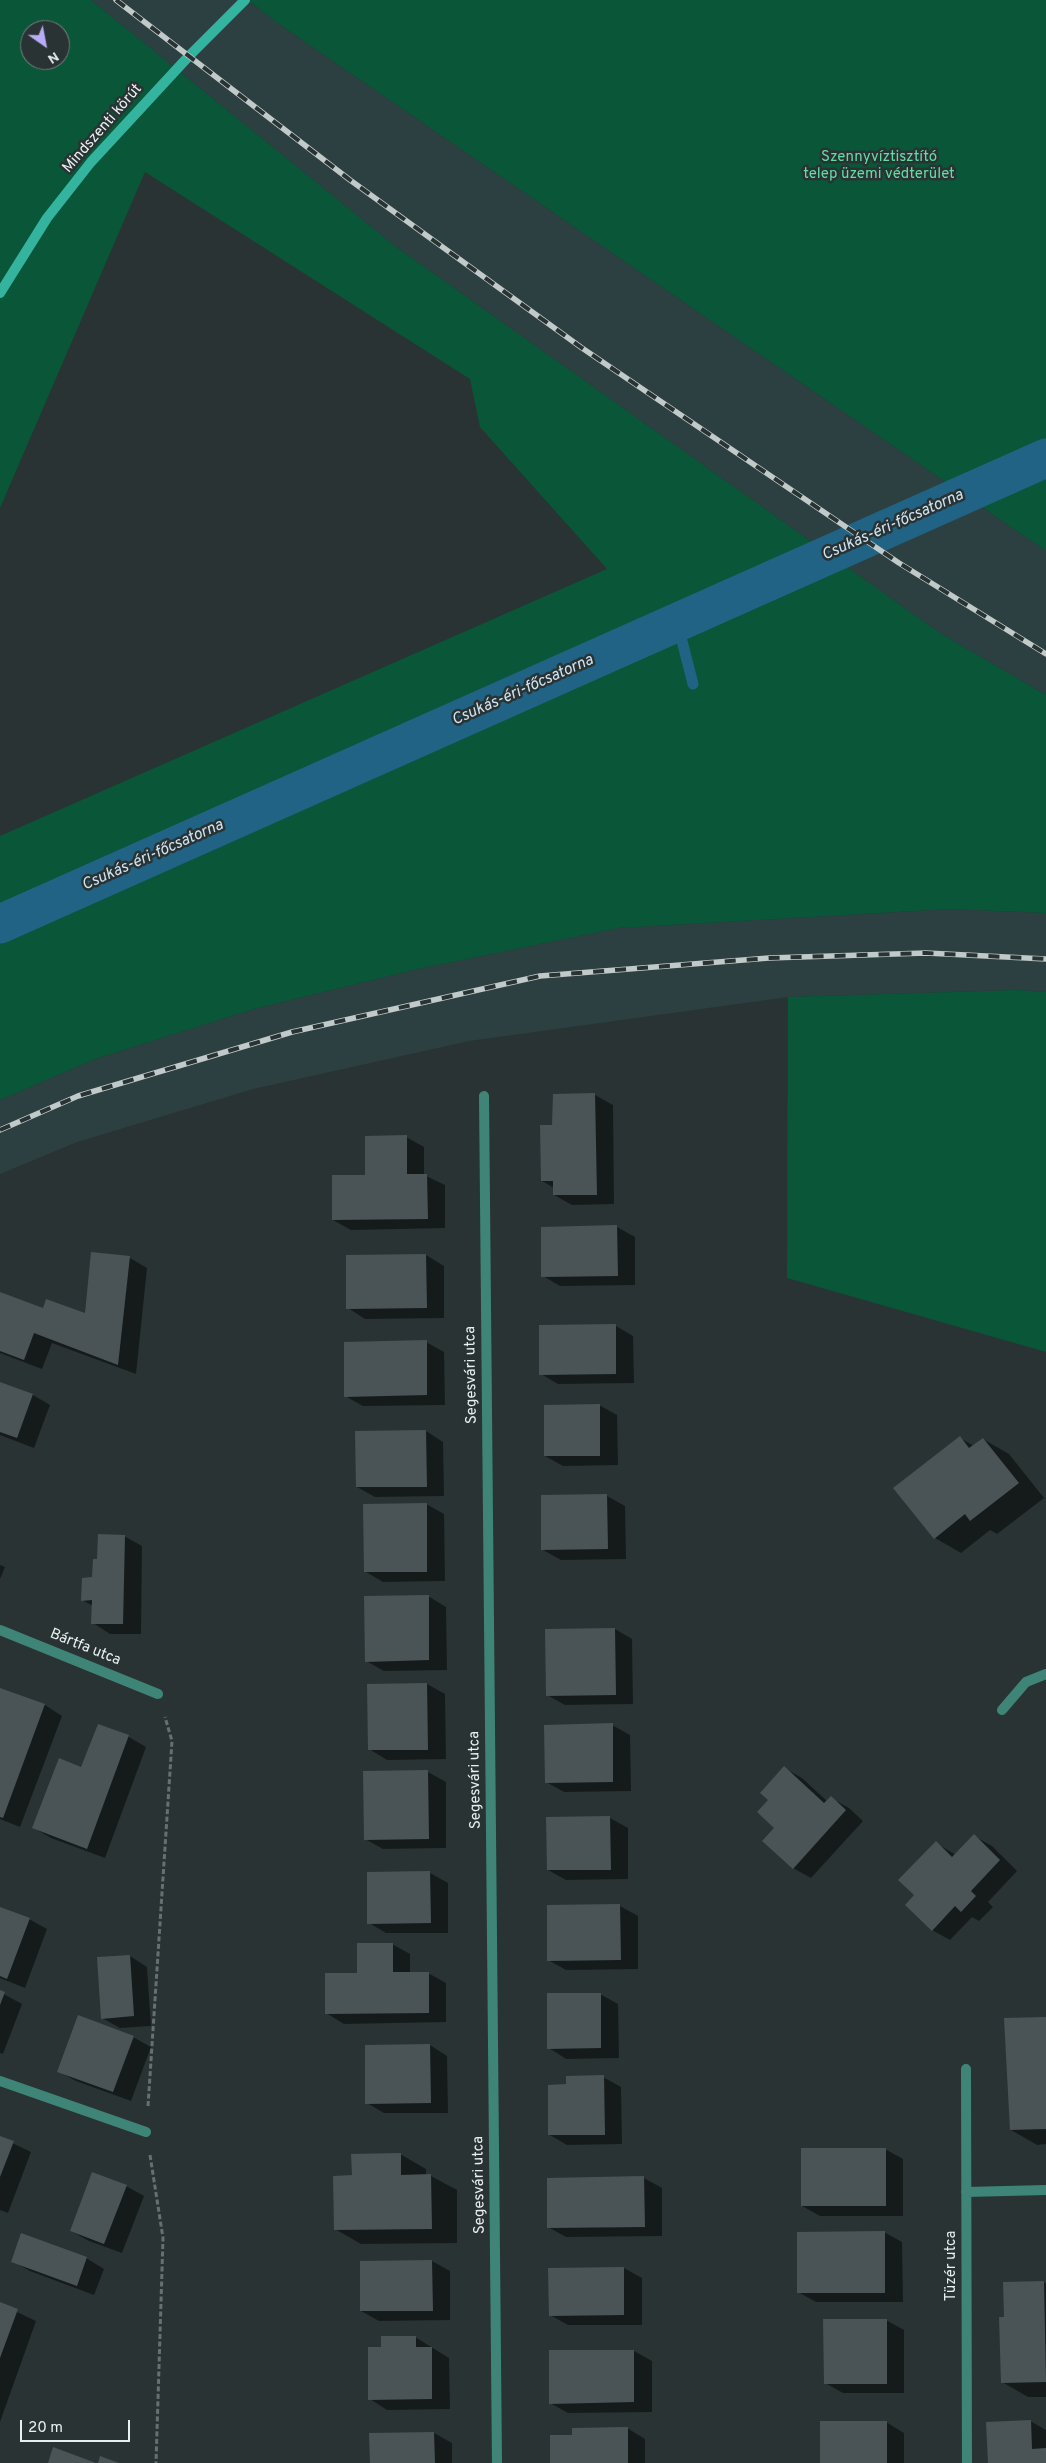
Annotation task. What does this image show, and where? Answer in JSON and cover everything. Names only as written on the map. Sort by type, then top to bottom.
[{"type":"street","name":"Mindszenti körút","points":[[0,293],[47,218],[92,162],[188,57],[245,0]]},
{"type":"street","name":"Segesvári utca","points":[[484,1096],[498,2463]]},
{"type":"street","name":"Bártfa utca","points":[[0,1630],[158,1694]]},
{"type":"street","points":[[1002,1710],[1026,1682],[1046,1674]]},
{"type":"street","name":"Tüzér utca","points":[[966,2069],[967,2463]]},
{"type":"street","points":[[0,2080],[146,2132]]},
{"type":"street","points":[[966,2192],[1046,2190]]},
{"type":"path","points":[[156,2463],[163,2238],[146,2132],[172,1741],[158,1694]]},
{"type":"shaded area","points":[[91,0],[248,0],[276,22],[1046,551],[1046,695],[940,633],[395,246]]},
{"type":"shaded area","points":[[950,909],[1046,913],[1046,992],[1017,990],[788,997],[469,1041],[253,1089],[77,1142],[0,1174],[0,1100],[95,1059],[254,1009],[418,969],[619,928]]},
{"type":"green space","points":[[0,0],[91,0],[395,246],[940,633],[1046,695],[1046,913],[950,909],[619,928],[418,969],[254,1009],[95,1059],[0,1100],[0,836],[607,569],[480,427],[470,379],[145,172],[0,508]]},
{"type":"green space","name":"Szennyvíztisztító telep üzemi védterület","points":[[248,0],[1046,0],[1046,551],[276,22]]},
{"type":"green space","points":[[1017,990],[1046,992],[1046,1352],[787,1278],[788,997]]},
{"type":"building","points":[[595,1093],[597,1195],[553,1195],[553,1181],[541,1181],[540,1125],[552,1125],[553,1094]]},
{"type":"building","points":[[407,1135],[407,1174],[427,1174],[428,1219],[332,1220],[332,1175],[365,1175],[365,1136]]},
{"type":"building","points":[[617,1225],[618,1276],[541,1277],[541,1227]]},
{"type":"building","points":[[91,1252],[130,1256],[118,1365],[34,1333],[24,1360],[0,1351],[0,1292],[43,1308],[46,1299],[85,1313]]},
{"type":"building","points":[[426,1254],[427,1308],[346,1309],[346,1255]]},
{"type":"building","points":[[616,1324],[616,1374],[539,1375],[539,1325]]},
{"type":"building","points":[[427,1340],[427,1395],[344,1397],[344,1342]]},
{"type":"building","points":[[0,1382],[33,1394],[17,1438],[0,1432]]},
{"type":"building","points":[[600,1404],[600,1456],[544,1456],[544,1405]]},
{"type":"building","points":[[426,1430],[427,1487],[356,1487],[355,1431]]},
{"type":"building","points":[[960,1436],[969,1448],[983,1438],[1019,1483],[970,1521],[965,1514],[934,1539],[893,1488]]},
{"type":"building","points":[[607,1494],[608,1549],[541,1550],[541,1495]]},
{"type":"building","points":[[427,1503],[427,1572],[364,1572],[363,1504]]},
{"type":"building","points":[[98,1534],[125,1535],[123,1624],[91,1624],[92,1600],[81,1601],[82,1578],[92,1577],[93,1559],[97,1559]]},
{"type":"building","points":[[429,1595],[429,1660],[365,1662],[364,1596]]},
{"type":"building","points":[[615,1628],[616,1695],[546,1696],[545,1629]]},
{"type":"building","points":[[427,1683],[428,1750],[368,1750],[367,1684]]},
{"type":"building","points":[[0,1688],[45,1704],[3,1818],[0,1817]]},
{"type":"building","points":[[613,1723],[613,1782],[545,1783],[544,1725]]},
{"type":"building","points":[[98,1724],[129,1735],[87,1849],[32,1828],[59,1758],[81,1767]]},
{"type":"building","points":[[784,1766],[824,1803],[831,1796],[846,1810],[793,1869],[762,1841],[774,1828],[757,1812],[768,1800],[760,1793]]},
{"type":"building","points":[[428,1770],[429,1839],[364,1840],[363,1771]]},
{"type":"building","points":[[610,1816],[611,1870],[547,1870],[546,1817]]},
{"type":"building","points":[[974,1834],[1000,1860],[971,1891],[976,1896],[961,1912],[955,1906],[932,1931],[905,1905],[914,1895],[898,1880],[936,1841],[952,1857]]},
{"type":"building","points":[[430,1871],[431,1923],[367,1924],[367,1872]]},
{"type":"building","points":[[620,1904],[621,1960],[547,1961],[547,1905]]},
{"type":"building","points":[[0,1907],[30,1918],[7,1979],[0,1976]]},
{"type":"building","points":[[357,1943],[393,1943],[393,1972],[429,1972],[429,2013],[325,2014],[325,1973],[357,1973]]},
{"type":"building","points":[[130,1955],[134,2016],[101,2019],[97,1957]]},
{"type":"building","points":[[0,1990],[5,1992],[0,2005]]},
{"type":"building","points":[[547,1993],[601,1993],[601,2048],[547,2049]]},
{"type":"building","points":[[78,2015],[134,2036],[113,2092],[57,2072]]},
{"type":"building","points":[[1046,2017],[1046,2129],[1010,2130],[1004,2018]]},
{"type":"building","points":[[430,2044],[431,2103],[365,2104],[365,2045]]},
{"type":"building","points":[[604,2075],[605,2135],[548,2135],[548,2085],[566,2084],[566,2076]]},
{"type":"building","points":[[0,2136],[14,2141],[0,2177]]},
{"type":"building","points":[[801,2148],[886,2148],[886,2206],[801,2206]]},
{"type":"building","points":[[401,2153],[401,2175],[431,2174],[432,2229],[334,2230],[333,2176],[352,2175],[351,2154]]},
{"type":"building","points":[[92,2172],[127,2185],[104,2244],[70,2231]]},
{"type":"building","points":[[644,2176],[645,2227],[547,2228],[547,2178]]},
{"type":"building","points":[[885,2231],[885,2293],[797,2293],[797,2232]]},
{"type":"building","points":[[21,2233],[87,2257],[77,2286],[11,2262]]},
{"type":"building","points":[[432,2260],[433,2311],[360,2311],[360,2261]]},
{"type":"building","points":[[624,2267],[624,2315],[549,2316],[548,2268]]},
{"type":"building","points":[[1044,2281],[1046,2382],[1001,2383],[999,2317],[1004,2317],[1003,2282]]},
{"type":"building","points":[[0,2302],[18,2309],[0,2358]]},
{"type":"building","points":[[823,2319],[887,2319],[887,2384],[824,2384]]},
{"type":"building","points":[[381,2336],[416,2336],[416,2347],[432,2347],[432,2399],[368,2400],[368,2347],[381,2347]]},
{"type":"building","points":[[549,2350],[634,2350],[634,2402],[549,2404]]},
{"type":"building","points":[[1031,2420],[1032,2449],[1046,2448],[1046,2463],[988,2463],[986,2422]]},
{"type":"building","points":[[820,2421],[887,2421],[887,2463],[820,2463]]},
{"type":"building","points":[[628,2427],[628,2463],[550,2463],[550,2435],[572,2435],[572,2428]]},
{"type":"building","points":[[434,2432],[435,2463],[370,2463],[369,2433]]},
{"type":"building","points":[[53,2447],[96,2463],[48,2463]]},
{"type":"building","points":[[100,2456],[119,2463],[98,2463]]},
{"type":"waterway","name":"Csukás-éri-főcsatorna","points":[[0,924],[1046,458]]},
{"type":"waterway","points":[[674,624],[682,641],[693,684]]},
{"type":"railway","points":[[116,0],[350,180],[582,348],[899,563],[1046,654]]},
{"type":"railway","points":[[0,1130],[78,1096],[292,1032],[540,976],[769,958],[926,953],[1046,959]]}]
